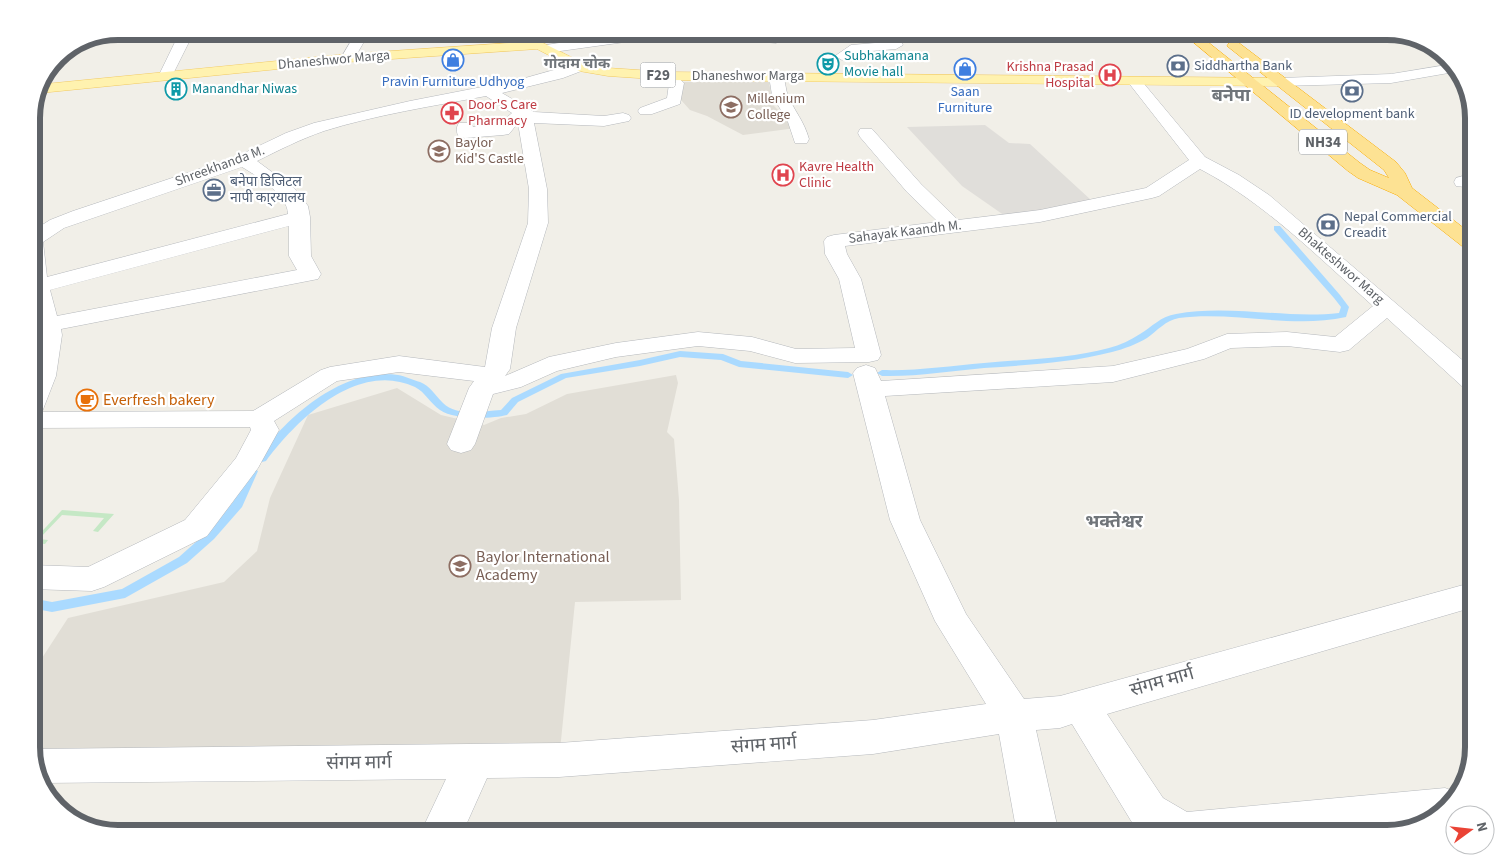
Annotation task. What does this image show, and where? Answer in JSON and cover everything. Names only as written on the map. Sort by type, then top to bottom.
[{"type":"highway","name":"NH34","points":[[1197,40],[1354,167],[1364,174],[1404,191],[1465,239]]},
{"type":"highway","name":"NH34","points":[[1225,40],[1390,166],[1404,191]]},
{"type":"main road","name":"Dhaneshwor Marga","points":[[46,89],[348,58],[542,47],[579,67],[608,72],[668,76],[1281,82]]},
{"type":"street","points":[[165,76],[183,40]]},
{"type":"street","points":[[348,58],[359,40]]},
{"type":"street","points":[[538,40],[542,47],[605,40]]},
{"type":"street","points":[[772,40],[765,44],[765,56],[771,76],[796,122],[801,139]]},
{"type":"street","points":[[842,56],[856,48],[896,45],[893,40]]},
{"type":"street","name":"Shreekhanda M.","points":[[40,235],[58,224],[118,200],[244,160],[292,137],[320,127],[410,106],[489,91],[579,67]]},
{"type":"street","points":[[1281,82],[1381,81],[1430,75],[1448,70]]},
{"type":"street","points":[[646,111],[674,101],[677,83],[668,76]]},
{"type":"street","points":[[1135,82],[1198,161]]},
{"type":"street","points":[[489,91],[527,115]]},
{"type":"street","points":[[461,444],[487,382],[497,369],[504,328],[538,223],[538,189],[526,123],[527,115]]},
{"type":"street","points":[[465,126],[465,133],[503,130],[514,118],[527,115],[604,120],[623,118]]},
{"type":"street","points":[[866,133],[914,188],[954,227]]},
{"type":"street","points":[[47,325],[310,274],[300,256],[300,217],[298,206],[288,193],[264,173],[244,160]]},
{"type":"street","name":"Sahayak Kaandh M.","points":[[869,355],[850,279],[836,254],[834,241],[1040,216],[1152,192],[1198,161]]},
{"type":"street","name":"Bhakteshwor Marg","points":[[1198,161],[1233,179],[1262,199],[1465,376]]},
{"type":"street","points":[[40,285],[300,217]]},
{"type":"street","name":"Shreekhanda M.","points":[[40,295],[50,335],[40,384]]},
{"type":"street","points":[[871,389],[1113,374],[1195,354],[1227,341],[1287,339],[1340,345],[1387,306]]},
{"type":"street","points":[[40,420],[259,419],[330,375],[399,364],[487,382],[512,382],[549,365],[616,350],[698,339],[752,344],[795,356],[869,355]]},
{"type":"street","points":[[869,355],[862,362],[871,389],[905,520],[952,621],[1014,716],[1036,825]]},
{"type":"street","points":[[40,577],[92,579],[196,528],[248,462],[265,430],[259,419]]},
{"type":"street","name":"संगम मार्ग","points":[[43,766],[559,760],[873,737],[1014,716],[1060,712],[1465,597]]},
{"type":"street","points":[[1080,706],[1148,811],[1171,825]]},
{"type":"street","points":[[445,825],[475,761]]},
{"type":"street","points":[[1256,825],[1435,808]]},
{"type":"shaded area","name":"Millenium College","points":[[678,82],[769,82],[773,105],[796,128],[743,135],[707,116],[690,110],[681,100]]},
{"type":"shaded area","points":[[985,125],[1009,143],[1030,144],[1091,200],[1008,218],[962,186],[907,127]]},
{"type":"shaded area","name":"Baylor International Academy","points":[[676,375],[678,383],[667,432],[674,439],[679,500],[681,600],[575,602],[559,760],[40,752],[40,661],[68,618],[224,582],[257,551],[270,498],[308,415],[397,388],[441,415],[484,425],[501,418],[526,414],[567,394]]},
{"type":"green space","points":[[62,510],[114,514],[98,532],[93,531],[104,518],[62,515],[40,538],[40,533]]},
{"type":"green space","points":[[40,539],[48,540],[45,544],[40,544]]},
{"type":"waterway","points":[[882,373],[914,373],[986,365],[1040,362],[1094,354],[1131,343],[1167,319],[1177,316],[1218,314],[1302,318],[1343,315],[1345,307],[1277,228]]},
{"type":"waterway","points":[[262,459],[291,425],[330,394],[352,383],[375,377],[397,378],[419,385],[449,412],[473,414],[504,413],[515,400],[564,376],[680,354],[723,357],[739,364],[848,375]]},
{"type":"waterway","points":[[40,605],[52,607],[125,593],[183,560],[210,536],[238,504],[253,471]]},
{"type":"place","name":"Pravin Furniture Udhyog","points":[[453,60]]},
{"type":"place","name":"Subhakamana Movie hall","points":[[828,64]]},
{"type":"place","name":"Siddhartha Bank","points":[[1178,66]]},
{"type":"place","name":"Saan Furniture","points":[[965,69]]},
{"type":"place","name":"Krishna Prasad Hospital","points":[[1110,75]]},
{"type":"place","name":"Manandhar Niwas","points":[[176,89]]},
{"type":"place","name":"ID development bank","points":[[1352,91]]},
{"type":"place","name":"Millenium College","points":[[731,107]]},
{"type":"place","name":"Door'S Care Pharmacy","points":[[452,113]]},
{"type":"place","name":"Baylor Kid'S Castle","points":[[439,151]]},
{"type":"place","name":"Kavre Health Clinic","points":[[783,175]]},
{"type":"place","name":"बनेपा डिजिटल नापी का्रयालय","points":[[214,190]]},
{"type":"place","name":"Nepal Commercial Creadit","points":[[1328,225]]},
{"type":"place","name":"Everfresh bakery","points":[[87,400]]},
{"type":"place","name":"Baylor International Academy","points":[[460,566]]},
{"type":"district","name":"गाेदाम चाेक","points":[[577,63]]},
{"type":"district","name":"बनेपा","points":[[1231,95]]},
{"type":"district","name":"भक्तेश्वर","points":[[1114,521]]}]
